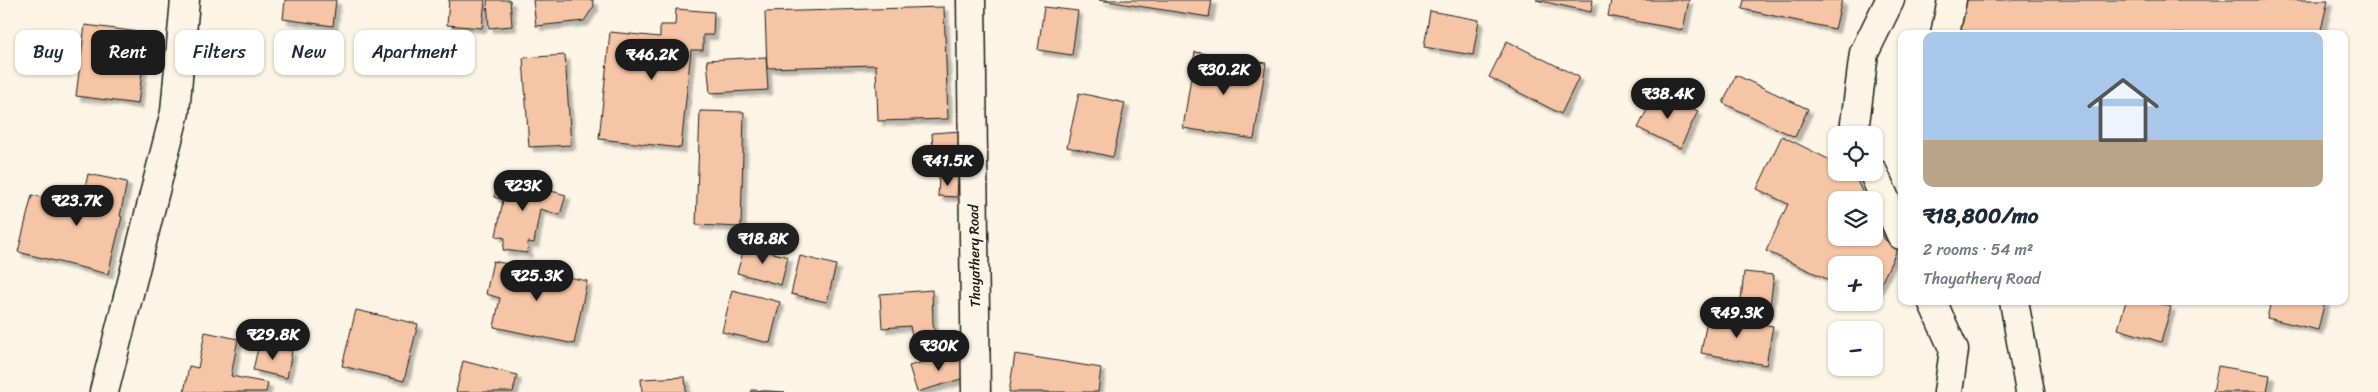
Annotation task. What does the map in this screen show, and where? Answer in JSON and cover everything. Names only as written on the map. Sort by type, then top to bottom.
[{"type":"street","points":[[104,392],[175,112],[186,0]]},
{"type":"street","name":"Thayathery Road","points":[[971,0],[976,392]]},
{"type":"street","points":[[1855,126],[1864,54],[1890,0]]},
{"type":"street","points":[[1946,30],[1952,0]]},
{"type":"street","points":[[1877,181],[1898,228]]},
{"type":"street","points":[[1934,305],[1954,350],[1948,392]]},
{"type":"street","points":[[2015,305],[2030,392]]},
{"type":"building","points":[[285,0],[336,0],[333,26],[283,19]]},
{"type":"building","points":[[449,0],[485,0],[482,28],[447,25]]},
{"type":"building","points":[[487,0],[510,0],[512,26],[489,28]]},
{"type":"building","points":[[533,0],[593,0],[594,6],[584,21],[536,26]]},
{"type":"building","points":[[1099,0],[1212,0],[1209,17]]},
{"type":"building","points":[[1536,0],[1593,0],[1591,12]]},
{"type":"building","points":[[1611,0],[1689,0],[1683,30],[1608,16]]},
{"type":"building","points":[[1744,0],[1842,0],[1835,29],[1742,9]]},
{"type":"building","points":[[1946,0],[2328,0],[2321,30],[1936,30]]},
{"type":"building","points":[[944,7],[948,119],[878,121],[876,65],[767,68],[765,12]]},
{"type":"building","points":[[1044,7],[1078,11],[1072,55],[1038,50]]},
{"type":"building","points":[[676,9],[714,12],[713,35],[703,35],[703,50],[691,50],[681,148],[599,139],[610,32],[660,37],[660,25],[675,25]]},
{"type":"building","points":[[1430,11],[1479,20],[1473,55],[1424,47]]},
{"type":"building","points":[[85,25],[124,30],[91,30],[91,75],[142,75],[138,104],[76,96],[79,75],[81,75]]},
{"type":"building","points":[[1507,41],[1579,77],[1561,114],[1489,77]]},
{"type":"building","points":[[1195,52],[1266,63],[1254,139],[1183,128]]},
{"type":"building","points":[[565,55],[571,145],[529,147],[523,58]]},
{"type":"building","points":[[766,57],[768,90],[710,93],[707,60]]},
{"type":"building","points":[[1736,75],[1808,109],[1795,137],[1723,103]]},
{"type":"building","points":[[1656,92],[1698,111],[1680,148],[1638,128]]},
{"type":"building","points":[[1079,93],[1125,103],[1113,157],[1067,147]]},
{"type":"building","points":[[700,111],[744,112],[741,227],[696,225]]},
{"type":"building","points":[[961,131],[962,147],[933,150],[932,133]]},
{"type":"building","points":[[1782,136],[1828,159],[1828,181],[1857,181],[1862,191],[1828,191],[1828,246],[1883,246],[1883,236],[1885,240],[1898,246],[1898,248],[1883,279],[1883,256],[1828,256],[1828,279],[1766,251],[1788,204],[1757,189]]},
{"type":"building","points":[[88,174],[127,182],[120,216],[122,217],[108,274],[18,252],[32,195],[81,207]]},
{"type":"building","points":[[939,176],[958,177],[957,197],[938,196]]},
{"type":"building","points":[[500,177],[566,195],[560,215],[540,209],[534,243],[528,242],[527,253],[503,250],[505,238],[496,236],[503,200],[494,197]]},
{"type":"building","points":[[745,245],[788,257],[781,285],[737,273]]},
{"type":"building","points":[[800,256],[836,265],[827,302],[791,294]]},
{"type":"building","points":[[493,261],[587,281],[574,344],[494,327],[500,298],[486,294]]},
{"type":"building","points":[[1744,272],[1774,275],[1769,313],[1740,309]]},
{"type":"building","points":[[732,290],[780,302],[770,343],[722,332]]},
{"type":"building","points":[[932,290],[933,324],[939,353],[916,357],[910,326],[882,328],[880,294]]},
{"type":"building","points":[[2125,305],[2165,305],[2171,307],[2161,342],[2118,329]]},
{"type":"building","points":[[2270,305],[2324,305],[2318,330],[2267,318]]},
{"type":"building","points":[[356,310],[418,324],[404,381],[342,366]]},
{"type":"building","points":[[1708,314],[1773,326],[1766,365],[1701,353]]},
{"type":"building","points":[[205,332],[238,339],[231,376],[268,383],[266,392],[184,392],[189,366],[198,368]]},
{"type":"building","points":[[259,344],[292,351],[287,378],[253,370]]},
{"type":"building","points":[[960,351],[968,377],[917,392],[909,366]]},
{"type":"building","points":[[1015,354],[1101,368],[1098,392],[1009,392]]},
{"type":"building","points":[[463,361],[517,375],[513,392],[456,392]]},
{"type":"building","points":[[2218,366],[2270,375],[2267,392],[2213,392]]},
{"type":"building","points":[[685,377],[686,392],[642,392],[641,379]]},
{"type":"building","points":[[751,390],[785,392],[751,392]]}]
